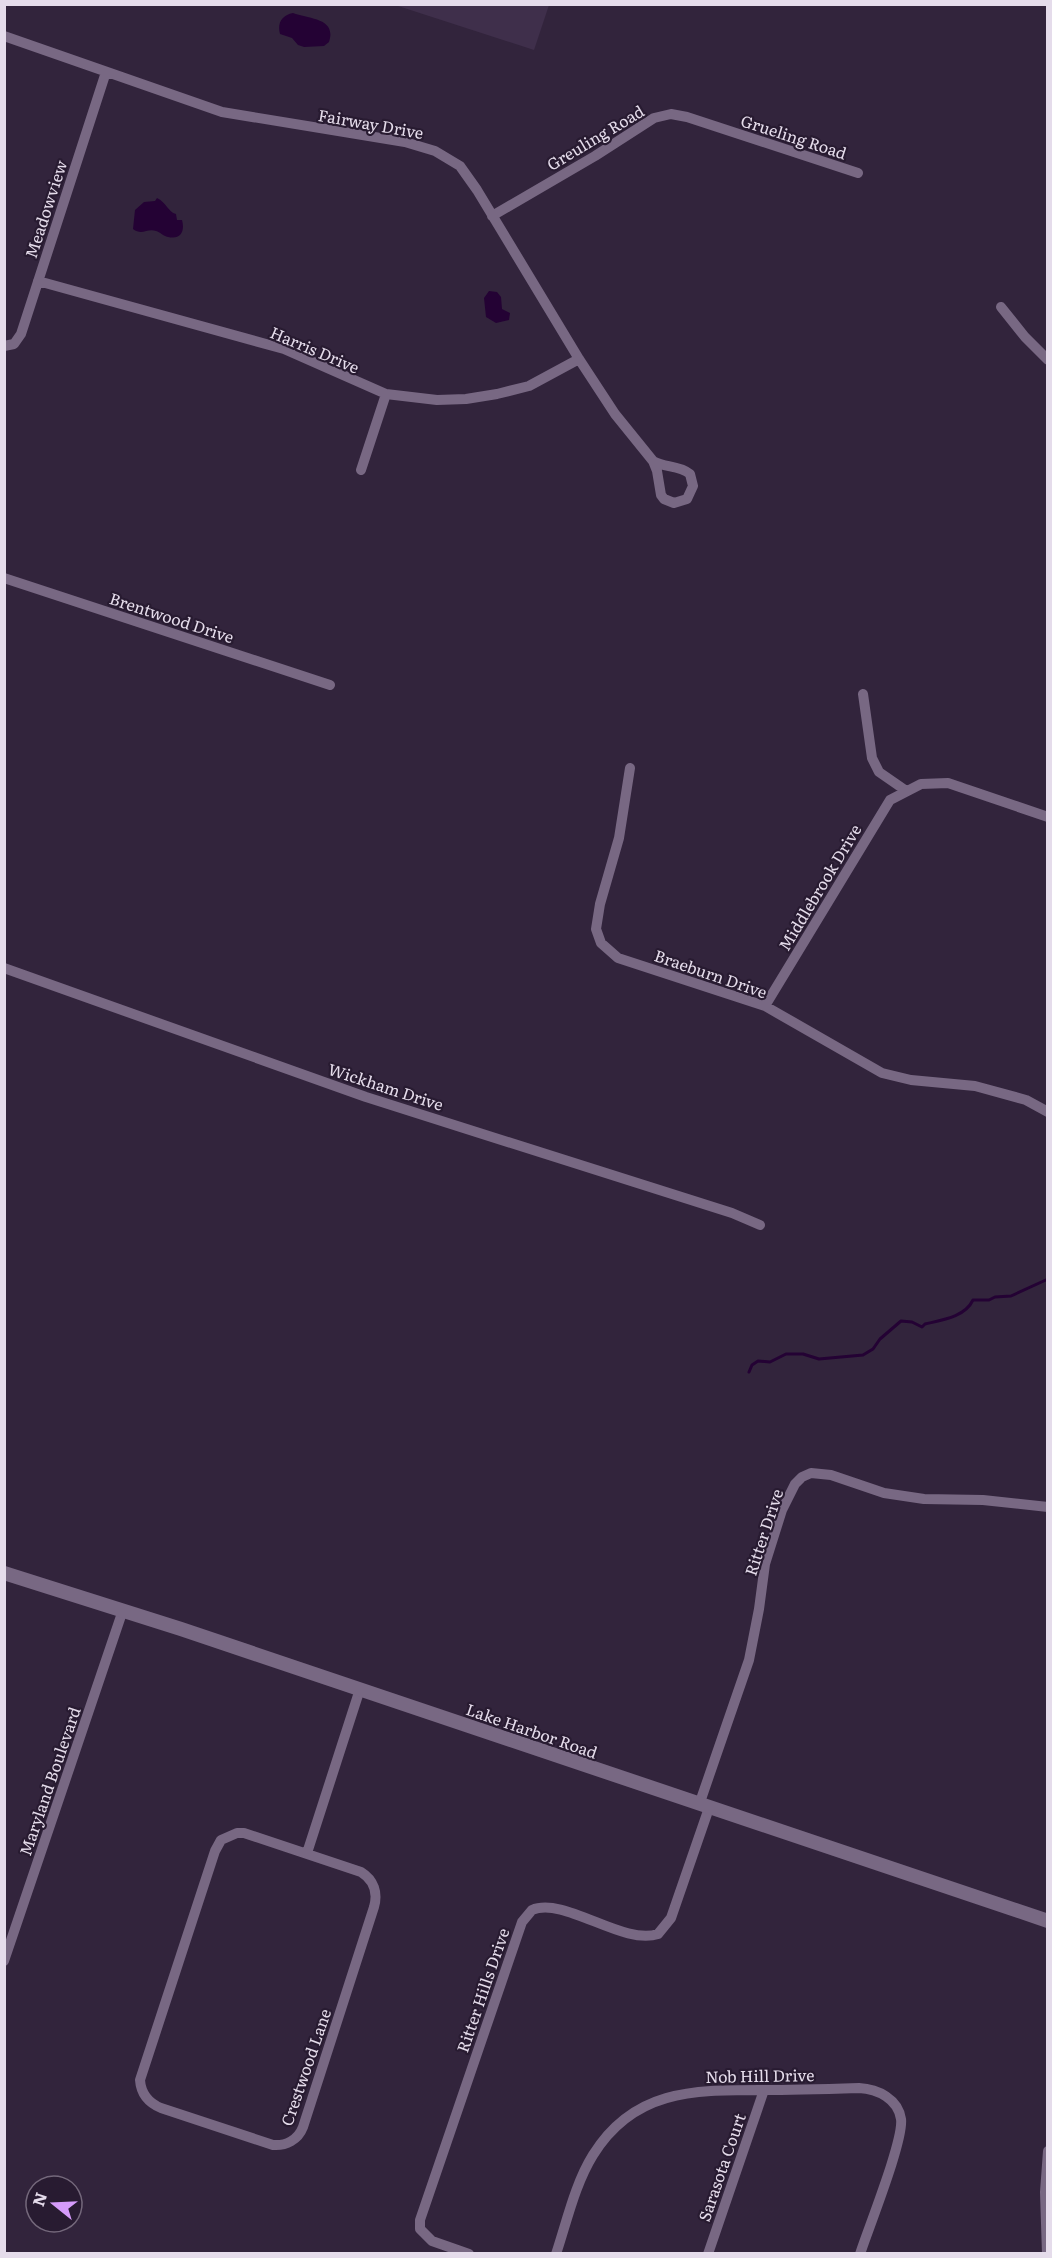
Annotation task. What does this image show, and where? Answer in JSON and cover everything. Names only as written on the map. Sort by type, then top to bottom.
[{"type":"street","name":"Fairway Drive","points":[[4,36],[222,112],[405,142],[435,151],[460,166],[579,359],[615,414],[653,461],[657,471],[659,492],[664,499],[674,503],[687,499],[693,486],[690,474],[679,468],[663,466],[653,461]]},
{"type":"street","name":"Meadowview","points":[[4,346],[14,344],[21,334],[106,72]]},
{"type":"street","name":"Greuling Road","points":[[492,216],[595,156],[654,118],[671,114],[720,127]]},
{"type":"street","name":"Grueling Road","points":[[720,127],[858,173]]},
{"type":"street","name":"Harris Drive","points":[[38,281],[284,349],[386,394],[437,400],[466,399],[497,394],[529,386],[579,359]]},
{"type":"street","points":[[1001,307],[1047,360]]},
{"type":"street","points":[[361,470],[386,394]]},
{"type":"street","name":"Brentwood Drive","points":[[4,578],[330,685]]},
{"type":"street","points":[[863,694],[872,758],[879,772],[905,790],[921,784],[948,783],[1047,818]]},
{"type":"street","name":"Braeburn Drive","points":[[630,768],[618,838],[600,904],[596,928],[601,943],[618,958],[738,995],[765,1006],[882,1073],[911,1080],[975,1086],[1026,1100],[1047,1112]]},
{"type":"street","name":"Middlebrook Drive","points":[[765,1006],[890,800],[905,790]]},
{"type":"street","name":"Wickham Drive","points":[[4,968],[366,1097],[721,1210],[760,1226]]},
{"type":"street","name":"Ritter Drive","points":[[704,1806],[749,1660],[758,1619],[765,1564],[782,1509],[790,1492],[802,1477],[812,1473],[831,1475],[884,1493],[924,1499],[983,1500],[1047,1507]]},
{"type":"street","name":"Lake Harbor Road","points":[[4,1573],[360,1689],[1047,1922]]},
{"type":"street","name":"Maryland Boulevard","points":[[4,1961],[123,1610]]},
{"type":"street","points":[[307,1853],[360,1689]]},
{"type":"street","name":"Ritter Hills Drive","points":[[470,2253],[432,2241],[420,2229],[420,2220],[514,1940],[526,1915],[537,1907],[549,1906],[639,1936],[658,1934],[671,1918],[704,1806]]},
{"type":"street","name":"Crestwood Lane","points":[[244,1833],[307,1853],[361,1872],[372,1882],[376,1896],[300,2133],[285,2145],[273,2145],[154,2105],[142,2092],[140,2080],[217,1845],[226,1836],[244,1833]]},
{"type":"street","name":"Nob Hill Drive","points":[[556,2253],[592,2157],[610,2133],[630,2114],[660,2098],[684,2092],[724,2089],[868,2089],[887,2097],[901,2119],[899,2135],[860,2253]]},
{"type":"street","name":"Sarasota Court","points":[[708,2253],[764,2090]]},
{"type":"street","points":[[1047,2151],[1045,2192],[1047,2253]]},
{"type":"shaded area","points":[[549,4],[534,50],[395,5]]},
{"type":"shaded area","points":[[293,13],[314,18],[325,24],[329,28],[329,42],[324,46],[304,47],[298,45],[292,38],[280,34],[281,20]]},
{"type":"shaded area","points":[[157,198],[176,214],[177,220],[182,220],[183,228],[179,236],[172,238],[156,231],[139,232],[133,229],[135,210],[144,202],[155,201]]},
{"type":"shaded area","points":[[489,291],[497,292],[501,297],[502,309],[510,313],[509,320],[496,323],[486,317],[484,298]]},
{"type":"waterway","points":[[749,1372],[752,1365],[758,1361],[770,1362],[786,1354],[803,1354],[819,1359],[863,1355],[873,1349],[880,1339],[901,1321],[912,1322],[922,1327],[925,1324],[959,1314],[973,1300],[1011,1296],[1048,1279]]}]
